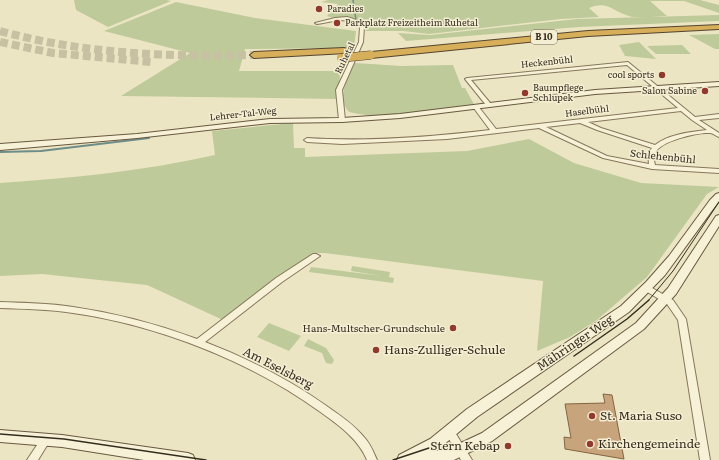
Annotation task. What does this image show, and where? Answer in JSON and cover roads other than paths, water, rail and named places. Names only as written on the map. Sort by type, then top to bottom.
[{"type":"highway","name":"B 10","points":[[253,59],[343,55],[593,29],[719,23]]},
{"type":"highway","name":"B 10","points":[[371,52],[599,32],[719,27]]},
{"type":"street","name":"Ruhetal","points":[[317,23],[342,18],[355,21],[362,27],[364,32],[361,42],[339,90],[342,120]]},
{"type":"street","name":"Heckenbühl","points":[[488,104],[467,78],[628,63],[657,88]]},
{"type":"street","name":"Lehrer-Tal-Weg","points":[[0,147],[163,133],[270,121],[342,120],[400,116],[595,92],[719,84]]},
{"type":"street","points":[[657,88],[694,119],[719,135]]},
{"type":"street","points":[[476,107],[494,131]]},
{"type":"street","name":"Haselbühl","points":[[306,140],[342,142],[447,137],[682,109]]},
{"type":"street","points":[[694,119],[719,116]]},
{"type":"street","points":[[580,121],[599,129],[656,147]]},
{"type":"street","name":"Schlehenbühl","points":[[540,126],[604,157],[652,167],[719,171]]},
{"type":"street","points":[[652,167],[651,155],[656,147],[684,136],[712,131]]},
{"type":"street","name":"Mähringer Weg","points":[[404,460],[435,444],[472,413],[613,318],[647,288],[681,249],[713,202],[719,196]]},
{"type":"street","points":[[420,460],[465,455],[624,339],[644,322],[666,299],[719,218]]},
{"type":"street","points":[[198,343],[279,280],[316,256]]},
{"type":"street","points":[[647,288],[666,299],[679,312],[684,326],[705,460]]},
{"type":"street","name":"Am Eselsberg","points":[[0,305],[65,308],[95,313],[129,321],[198,343],[275,378],[310,398],[358,436],[366,446],[372,460]]},
{"type":"street","points":[[450,432],[465,455]]},
{"type":"street","points":[[0,436],[46,439],[188,460]]},
{"type":"street","points":[[32,460],[46,439]]},
{"type":"waterway","points":[[353,0],[356,20]]},
{"type":"waterway","points":[[0,152],[41,151],[149,138]]},
{"type":"tunnel","points":[[0,31],[63,45],[126,52],[190,55],[254,55]]},
{"type":"tunnel","points":[[0,42],[53,53],[151,62]]},
{"type":"tram line","points":[[648,301],[673,271],[719,202]]},
{"type":"tram line","points":[[574,356],[627,319],[648,301]]},
{"type":"tram line","points":[[0,434],[64,439],[206,460]]},
{"type":"tram line","points":[[393,460],[429,448]]},
{"type":"place","name":"Paradies","points":[[319,9]]},
{"type":"place","name":"Parkplatz Freizeitheim Ruhetal","points":[[337,23]]},
{"type":"place","name":"cool sports","points":[[662,75]]},
{"type":"place","name":"Salon Sabine","points":[[705,91]]},
{"type":"place","name":"Baumpflege Schlupek","points":[[525,93]]},
{"type":"place","name":"Hans-Multscher-Grundschule","points":[[453,328]]},
{"type":"place","name":"Hans-Zulliger-Schule","points":[[376,350]]},
{"type":"place","name":"St. Maria Suso","points":[[592,416]]},
{"type":"place","name":"Kirchengemeinde","points":[[590,444]]},
{"type":"place","name":"Stern Kebap","points":[[508,446]]}]
